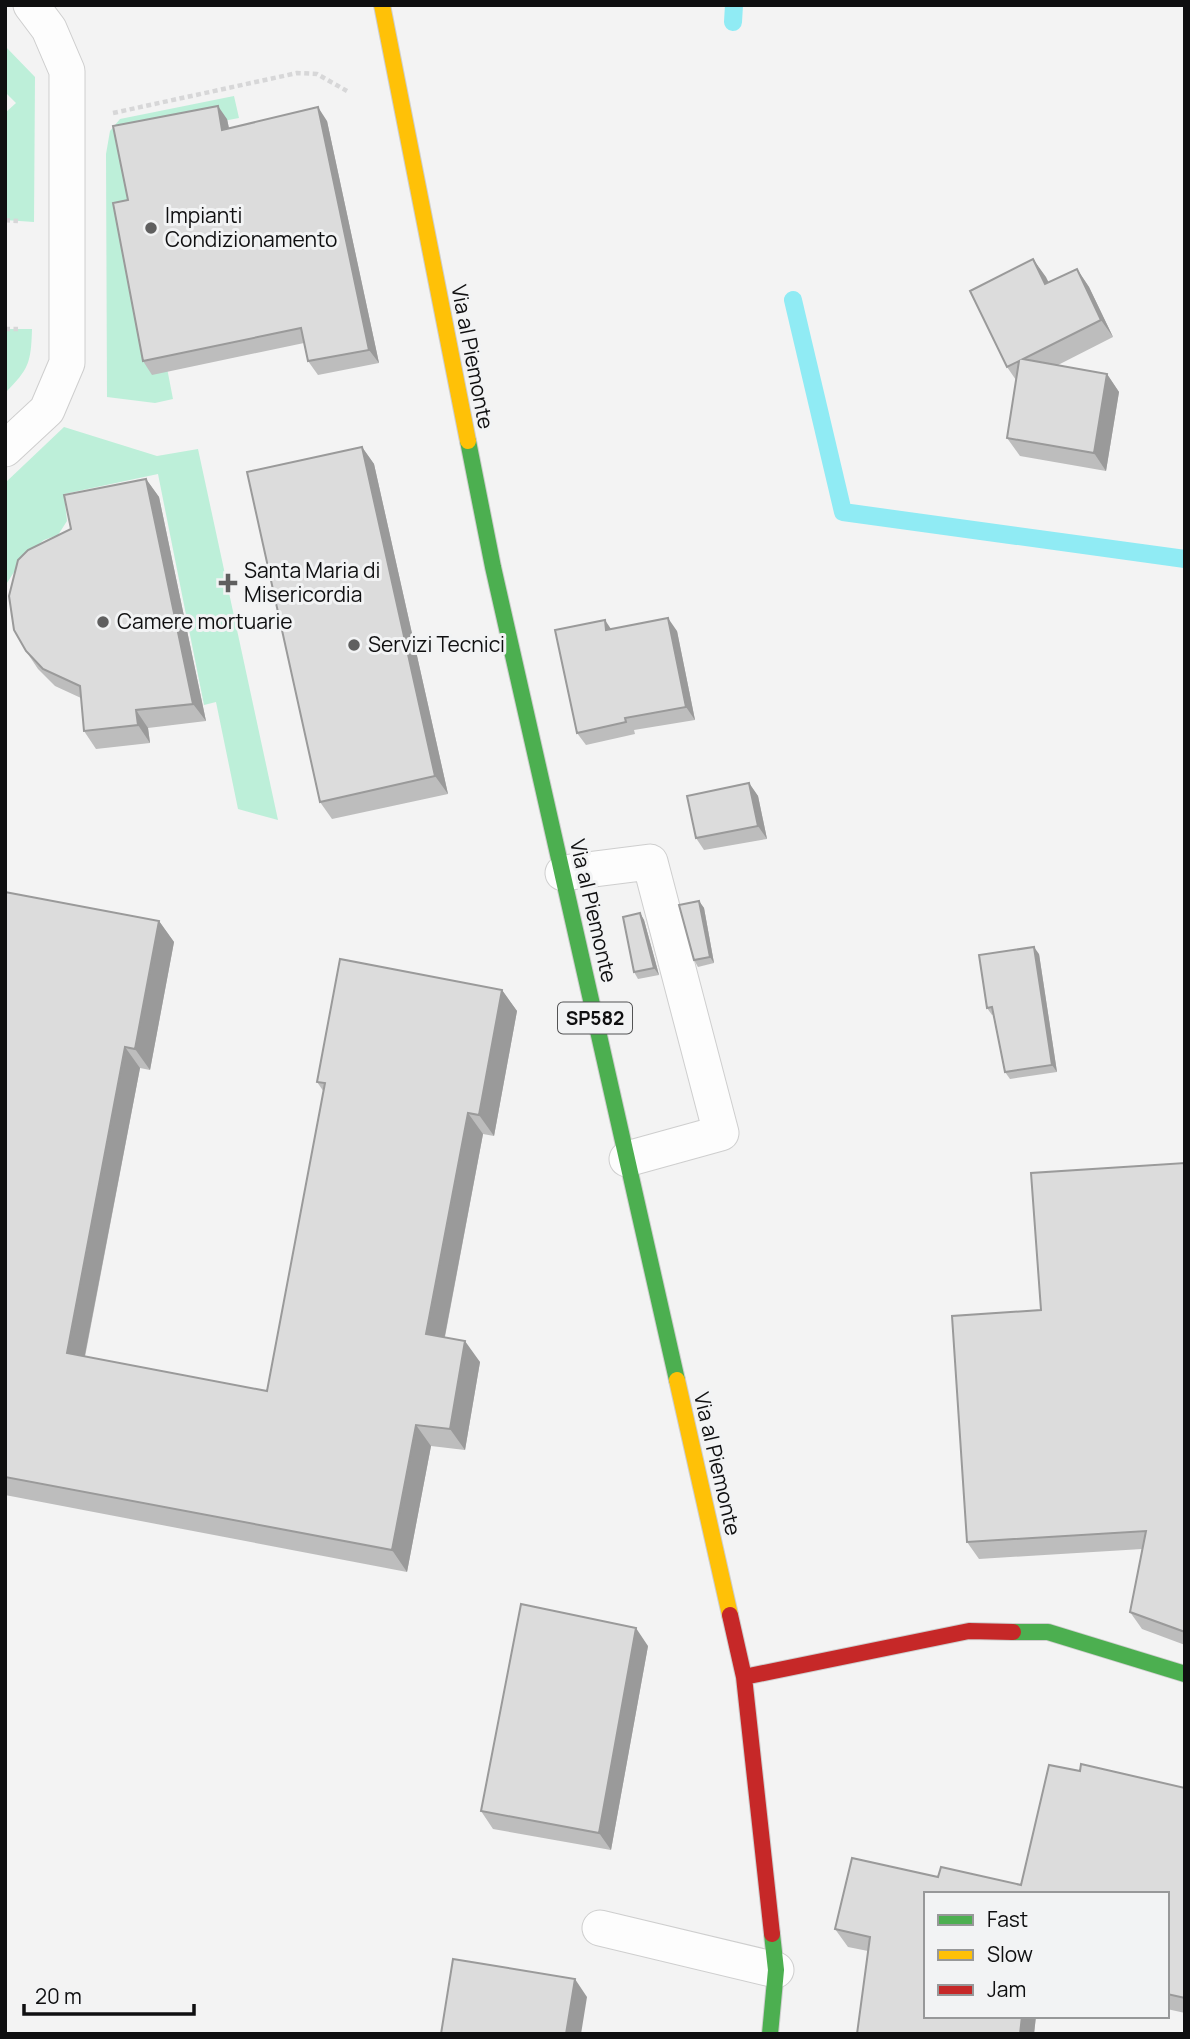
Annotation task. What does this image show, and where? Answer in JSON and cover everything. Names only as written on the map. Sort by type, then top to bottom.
[{"type":"main road","name":"Via al Piemonte","points":[[382,5],[493,567],[744,1677],[776,1970],[770,2034]]},
{"type":"main road","points":[[744,1677],[969,1631],[1048,1632],[1185,1674]]},
{"type":"lane","points":[[5,449],[47,410],[67,363],[66,71],[49,29],[31,5]]},
{"type":"lane","points":[[563,873],[650,862],[721,1133],[627,1159]]},
{"type":"lane","points":[[600,1928],[776,1970]]},
{"type":"path","points":[[107,120],[112,113],[123,109],[297,72],[327,79],[343,86],[351,94]]},
{"type":"green space","points":[[5,46],[35,77],[34,222],[5,220],[5,113],[16,103],[5,92]]},
{"type":"green space","points":[[234,96],[239,118],[123,140],[173,399],[155,403],[107,397],[106,154],[110,131],[120,119]]},
{"type":"green space","points":[[5,329],[32,329],[27,365],[5,393]]},
{"type":"green space","points":[[64,427],[157,456],[198,449],[278,820],[238,809],[216,702],[204,705],[158,474],[64,494],[67,521],[58,535],[44,540],[25,555],[5,586],[5,483]]},
{"type":"building","points":[[218,106],[222,130],[318,107],[369,350],[308,361],[301,328],[143,361],[113,203],[128,200],[113,126]]},
{"type":"building","points":[[1033,259],[1045,284],[1077,269],[1101,320],[1023,359],[1107,374],[1094,453],[1007,438],[1019,361],[1007,367],[970,291]]},
{"type":"building","name":"Servizi Tecnici","points":[[362,447],[435,776],[320,802],[247,472]]},
{"type":"building","name":"Camere mortuarie","points":[[146,479],[193,704],[136,710],[138,725],[84,731],[80,686],[43,669],[26,651],[14,630],[9,596],[18,560],[28,550],[71,529],[64,495]]},
{"type":"building","points":[[668,618],[686,707],[625,718],[626,722],[577,733],[555,630],[605,620],[606,630]]},
{"type":"building","points":[[749,783],[758,826],[696,838],[687,796]]},
{"type":"building","points":[[5,892],[159,921],[135,1049],[125,1047],[67,1353],[267,1391],[325,1083],[317,1082],[340,959],[502,990],[479,1115],[468,1113],[426,1334],[465,1341],[450,1429],[416,1425],[392,1550],[5,1477]]},
{"type":"building","points":[[699,901],[710,957],[694,960],[679,905]]},
{"type":"building","points":[[640,913],[654,968],[634,972],[623,917]]},
{"type":"building","points":[[1034,947],[1052,1065],[1005,1072],[992,1007],[987,1008],[979,955]]},
{"type":"building","points":[[1185,1163],[1185,1632],[1130,1612],[1146,1531],[967,1542],[952,1316],[1041,1310],[1031,1173]]},
{"type":"building","points":[[521,1604],[636,1628],[599,1833],[481,1811]]},
{"type":"building","points":[[1081,1764],[1185,1788],[1185,1998],[1169,1994],[1169,1892],[924,1892],[924,2018],[1022,2018],[1020,2034],[857,2034],[870,1937],[835,1929],[852,1858],[938,1877],[941,1867],[1021,1885],[1049,1765],[1080,1771]]},
{"type":"building","points":[[453,1959],[575,1979],[566,2034],[441,2034]]},
{"type":"waterway","points":[[733,22],[734,5]]},
{"type":"waterway","points":[[793,300],[843,512],[1185,559]]},
{"type":"traffic: fast","points":[[468,441],[493,567],[677,1380]]},
{"type":"traffic: fast","points":[[1013,1632],[1048,1632],[1185,1674]]},
{"type":"traffic: fast","points":[[770,2034],[776,1970],[772,1934]]},
{"type":"traffic: slow","points":[[382,5],[468,441]]},
{"type":"traffic: slow","points":[[677,1380],[730,1615]]},
{"type":"traffic: jam","points":[[730,1615],[744,1677],[772,1934]]},
{"type":"traffic: jam","points":[[744,1677],[969,1631],[1013,1632]]},
{"type":"place","name":"Impianti Condizionamento","points":[[151,228]]},
{"type":"place","name":"Santa Maria di Misericordia","points":[[228,583]]},
{"type":"place","name":"Camere mortuarie","points":[[103,622]]},
{"type":"place","name":"Servizi Tecnici","points":[[354,645]]}]
